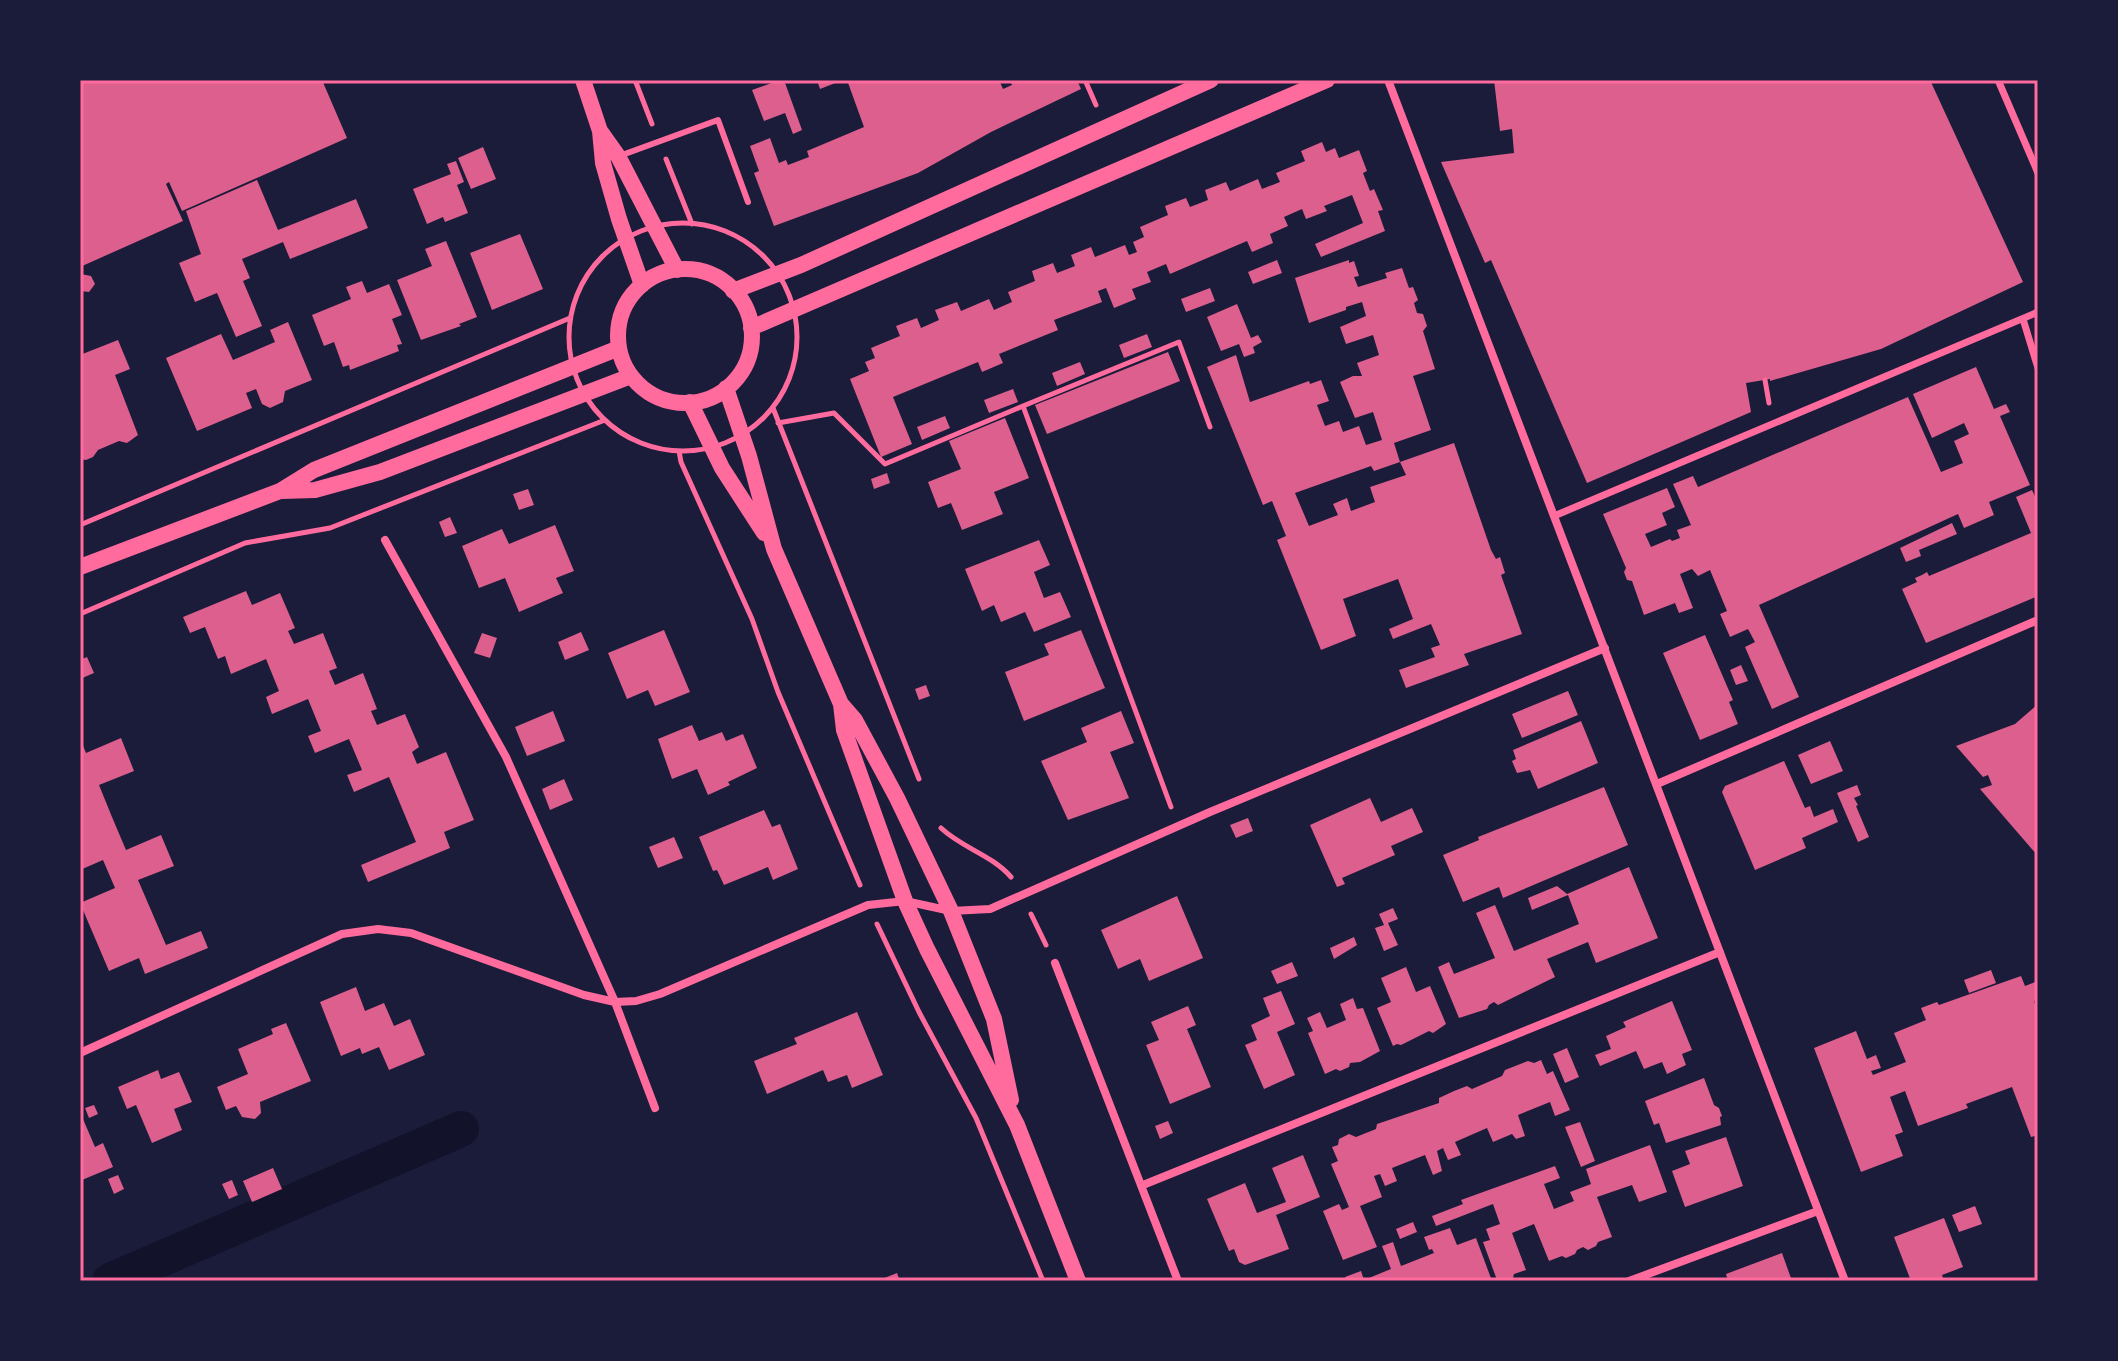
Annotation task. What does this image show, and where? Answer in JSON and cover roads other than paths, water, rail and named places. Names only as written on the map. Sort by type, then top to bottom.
[{"type":"main road","points":[[583,80],[611,159],[642,285]]},
{"type":"main road","points":[[733,291],[801,265],[1211,80]]},
{"type":"main road","points":[[751,328],[1327,80]]},
{"type":"main road","points":[[611,159],[677,270]]},
{"type":"main road","points":[[677,270],[708,274],[733,291],[743,304],[751,328],[751,340],[741,372],[726,388],[709,398],[690,402],[662,399],[645,390],[631,376],[619,348],[622,313],[642,285],[658,275],[677,270]]},
{"type":"main road","points":[[80,567],[280,491],[314,470],[619,348]]},
{"type":"main road","points":[[280,491],[315,490],[380,472],[631,376]]},
{"type":"main road","points":[[726,388],[749,456],[774,549],[841,704],[844,730],[905,901],[1017,1125],[1078,1281]]},
{"type":"main road","points":[[690,402],[722,468],[774,549]]},
{"type":"main road","points":[[841,704],[855,720],[897,798],[951,911],[994,1019],[1017,1125]]},
{"type":"street","points":[[1388,80],[1845,1281]]},
{"type":"street","points":[[1998,80],[2038,173]]},
{"type":"street","points":[[1554,516],[2038,312]]},
{"type":"street","points":[[2023,319],[2038,368]]},
{"type":"street","points":[[385,540],[506,757],[615,1002],[655,1108]]},
{"type":"street","points":[[1657,784],[2038,620]]},
{"type":"street","points":[[80,1053],[342,934],[363,930],[411,933],[584,995],[615,1002],[636,1001],[660,994],[868,905],[905,901],[951,911],[990,909],[1338,758],[1605,648]]},
{"type":"street","points":[[1143,1185],[1720,952]]},
{"type":"street","points":[[1055,963],[1178,1281]]},
{"type":"street","points":[[1629,1281],[1818,1211]]},
{"type":"lane","points":[[611,159],[718,120],[748,202]]},
{"type":"waterway","points":[[110,1281],[461,1129]]}]
